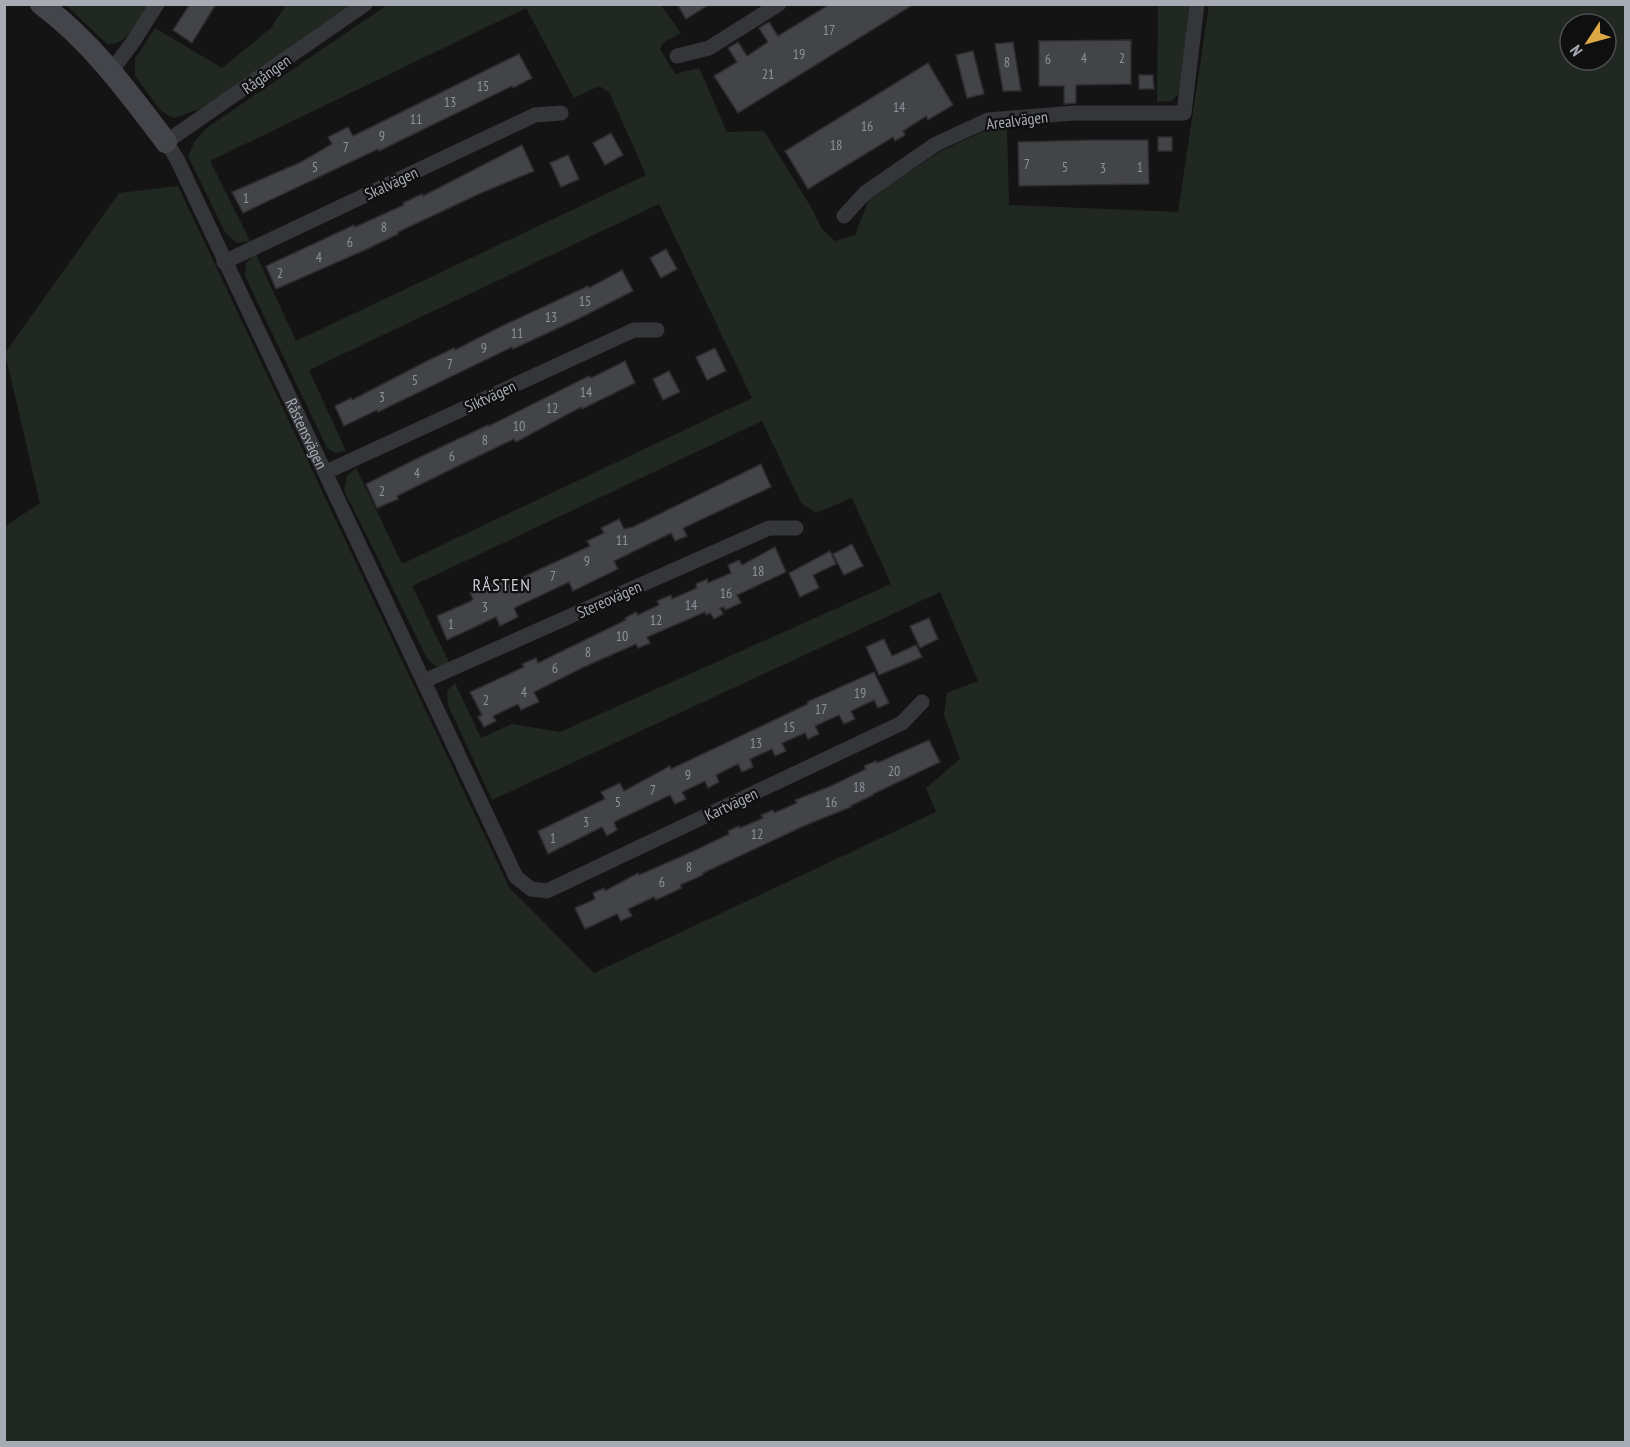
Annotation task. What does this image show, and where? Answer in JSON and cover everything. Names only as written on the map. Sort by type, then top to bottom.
[{"type":"street","name":"Råstensvägen","points":[[41,4],[112,70],[177,159],[516,877],[531,889]]},
{"type":"street","points":[[112,70],[157,4]]},
{"type":"street","name":"Rågången","points":[[166,142],[365,4]]},
{"type":"street","points":[[677,56],[709,48],[779,4]]},
{"type":"street","name":"Arealvägen","points":[[844,216],[865,193],[936,144],[988,120],[1075,114],[1184,113],[1197,4]]},
{"type":"street","name":"Skalvägen","points":[[225,262],[535,115],[561,113]]},
{"type":"street","name":"Siktvägen","points":[[326,472],[634,330],[657,330]]},
{"type":"street","name":"Stereovägen","points":[[424,681],[768,528],[796,528]]},
{"type":"street","name":"Kartvägen","points":[[531,889],[547,891],[902,723],[922,702]]},
{"type":"shaded area","points":[[66,5],[148,5],[127,36],[114,44],[107,44]]},
{"type":"shaded area","points":[[286,5],[355,5],[202,108],[174,118],[161,111],[135,76],[135,59],[155,28],[222,68],[271,28]]},
{"type":"shaded area","points":[[387,5],[661,5],[681,33],[664,42],[660,49],[675,74],[699,68],[727,132],[764,131],[822,229],[835,241],[855,235],[869,199],[941,151],[984,131],[1007,129],[1009,205],[1178,212],[1209,5],[1625,5],[1625,1442],[5,1442],[4,527],[40,503],[5,353],[119,193],[178,186],[509,887],[594,973],[936,812],[926,788],[960,759],[944,715],[947,693],[978,681],[940,592],[492,800],[448,705],[447,691],[455,683],[481,738],[512,724],[560,732],[891,584],[852,498],[816,513],[801,503],[762,421],[412,586],[450,664],[437,667],[428,660],[344,490],[347,476],[356,468],[402,564],[752,398],[659,204],[309,370],[346,451],[335,453],[327,448],[245,276],[246,263],[256,254],[296,341],[646,175],[609,92],[599,86],[574,98],[526,8],[210,161],[250,241],[237,243],[226,234],[188,156],[195,141],[208,127]]},
{"type":"shaded area","points":[[1158,5],[1189,5],[1180,92],[1172,101],[1157,102]]},
{"type":"building","points":[[190,4],[216,4],[192,43],[173,30]]},
{"type":"building","points":[[677,4],[710,4],[686,19]]},
{"type":"building","points":[[830,4],[914,4],[738,113],[714,76],[737,62],[728,48],[738,42],[747,56],[768,42],[759,28],[769,22],[778,36]]},
{"type":"building","points":[[1131,40],[1131,84],[1076,85],[1076,103],[1064,104],[1064,86],[1039,86],[1039,41]]},
{"type":"building","points":[[1013,42],[1021,91],[1003,91],[995,44]]},
{"type":"building","points":[[973,51],[984,94],[967,98],[956,55]]},
{"type":"building","points":[[519,54],[532,78],[243,213],[232,192],[301,162],[332,144],[328,137],[348,127],[353,136]]},
{"type":"building","points":[[928,63],[953,105],[928,120],[926,116],[903,131],[905,135],[895,141],[893,137],[808,189],[785,151]]},
{"type":"building","points":[[1139,75],[1153,75],[1154,89],[1139,89]]},
{"type":"building","points":[[611,133],[623,155],[605,165],[593,143]]},
{"type":"building","points":[[1158,137],[1172,137],[1172,151],[1158,151]]},
{"type":"building","points":[[1148,140],[1149,184],[1019,186],[1018,142]]},
{"type":"building","points":[[522,145],[534,171],[481,193],[365,250],[276,289],[266,266],[354,225],[355,227],[404,205],[403,203],[422,194],[423,196]]},
{"type":"building","points":[[568,155],[579,179],[561,187],[550,163]]},
{"type":"building","points":[[666,249],[677,269],[661,278],[650,258]]},
{"type":"building","points":[[622,270],[633,291],[580,318],[513,349],[512,347],[344,426],[335,406],[351,398],[352,400],[454,348],[455,350],[588,286],[589,288]]},
{"type":"building","points":[[715,348],[726,371],[707,380],[696,357]]},
{"type":"building","points":[[625,361],[635,383],[582,409],[581,407],[516,442],[514,439],[466,462],[377,508],[366,484],[589,376],[591,378]]},
{"type":"building","points":[[669,371],[680,392],[663,400],[653,379]]},
{"type":"building","points":[[761,464],[771,487],[683,528],[687,536],[675,541],[671,533],[614,561],[618,569],[573,591],[569,582],[514,608],[518,617],[500,626],[496,617],[447,640],[437,616],[471,601],[473,599],[470,593],[500,579],[504,586],[590,546],[587,541],[604,533],[601,528],[619,519],[624,529],[633,527]]},
{"type":"building","points":[[852,544],[863,566],[844,575],[833,554]]},
{"type":"building","points":[[775,547],[786,572],[737,595],[741,603],[725,610],[724,607],[720,608],[723,614],[714,619],[710,613],[706,615],[705,612],[647,637],[650,643],[638,648],[636,644],[534,692],[539,702],[521,710],[518,704],[493,716],[496,721],[484,727],[478,717],[482,715],[470,692],[524,667],[522,664],[536,658],[538,663],[626,620],[625,618],[636,612],[638,615],[659,605],[657,601],[671,595],[672,599],[697,588],[696,584],[707,579],[708,583],[731,573],[728,565],[739,560],[742,565]]},
{"type":"building","points":[[830,551],[836,564],[813,575],[819,588],[800,597],[789,573]]},
{"type":"building","points":[[929,618],[938,639],[920,648],[910,626]]},
{"type":"building","points":[[884,639],[892,656],[916,645],[922,657],[879,675],[866,647]]},
{"type":"building","points":[[874,672],[889,703],[878,708],[874,700],[851,711],[855,719],[844,724],[839,715],[815,726],[819,734],[808,739],[805,733],[782,743],[786,751],[775,756],[772,749],[750,759],[753,767],[742,772],[738,764],[716,775],[719,782],[708,788],[705,781],[682,792],[686,799],[675,804],[670,795],[614,822],[617,830],[607,836],[602,827],[548,854],[538,831],[605,799],[601,792],[620,783],[624,791],[670,766],[671,769],[808,704],[807,702]]},
{"type":"building","points":[[929,740],[940,762],[851,807],[806,825],[703,873],[680,885],[682,888],[628,909],[632,916],[621,921],[617,914],[585,929],[575,908],[595,899],[593,893],[604,888],[605,891],[638,873],[639,875],[696,850],[729,834],[728,831],[763,818],[761,815],[773,810],[774,813],[797,803],[795,800],[866,769],[864,766],[876,761],[877,763]]},
{"type":"district","name":"RÅSTEN","points":[[502,585]]}]
